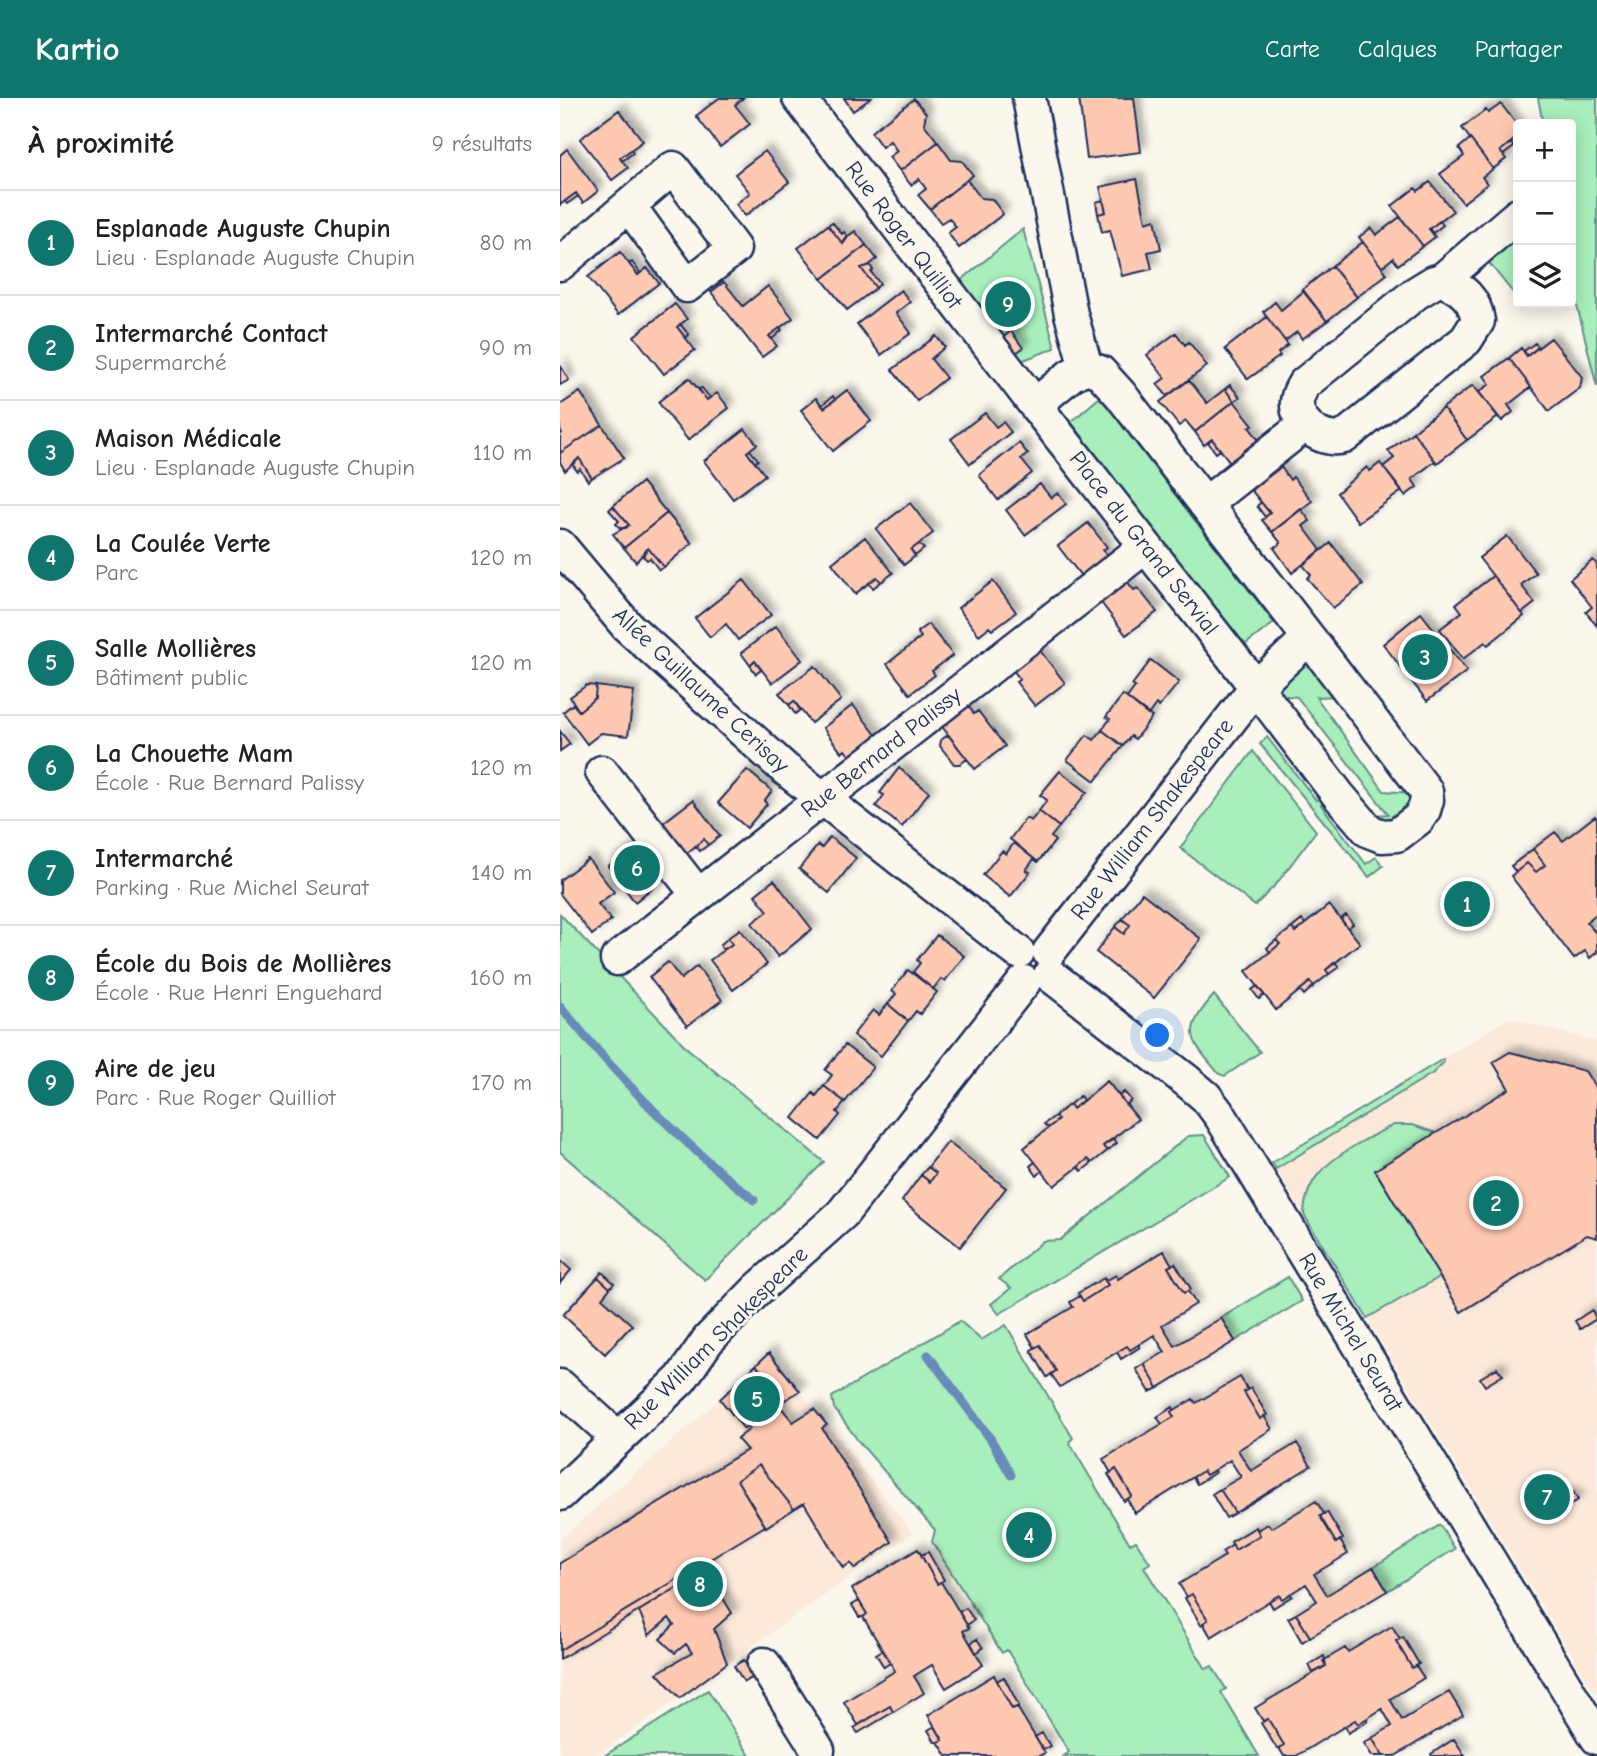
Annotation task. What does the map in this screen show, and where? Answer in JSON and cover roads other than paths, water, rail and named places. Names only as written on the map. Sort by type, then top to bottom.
[{"type":"street","name":"Rue Roger Quilliot","points":[[799,98],[1035,405]]},
{"type":"street","points":[[1029,98],[1071,314],[1086,367]]},
{"type":"street","points":[[560,264],[630,207]]},
{"type":"street","points":[[1442,280],[1456,286],[1468,296],[1476,309],[1478,321],[1466,340],[1344,437],[1327,438],[1306,424],[1297,405],[1304,384],[1416,293],[1442,280],[1513,219]]},
{"type":"street","points":[[1035,405],[1071,375],[1086,367],[1100,372],[1120,394],[1309,638],[1256,687]]},
{"type":"street","name":"Place du Grand Servial","points":[[1035,405],[1339,796],[1369,831],[1390,837],[1397,835],[1418,819],[1427,800],[1426,790],[1309,638]]},
{"type":"street","points":[[1205,504],[1306,424]]},
{"type":"street","name":"Allée Guillaume Cerisay","points":[[560,546],[627,626],[784,768],[1035,965]]},
{"type":"street","name":"Rue Bernard Palissy","points":[[617,958],[1145,547]]},
{"type":"street","name":"Rue William Shakespeare","points":[[560,1494],[681,1379],[708,1340],[752,1296],[842,1214],[1256,687]]},
{"type":"street","points":[[602,772],[697,894]]},
{"type":"street","name":"Rue Michel Seurat","points":[[1035,965],[1188,1081],[1206,1097],[1221,1116],[1597,1738]]},
{"type":"street","points":[[560,1386],[616,1440],[616,1469],[560,1518]]},
{"type":"street","points":[[764,1664],[816,1754]]},
{"type":"waterway","points":[[560,1006],[652,1109],[701,1156],[754,1200]]},
{"type":"waterway","points":[[928,1355],[990,1438],[1011,1475]]},
{"type":"place","name":"Aire de jeu","points":[[1008,304]]},
{"type":"place","name":"Maison Médicale","points":[[1425,657]]},
{"type":"place","name":"La Chouette Mam","points":[[637,868]]},
{"type":"place","name":"Esplanade Auguste Chupin","points":[[1467,904]]},
{"type":"place","name":"Intermarché Contact","points":[[1496,1203]]},
{"type":"place","name":"Salle Mollières","points":[[757,1399]]},
{"type":"place","name":"Intermarché","points":[[1547,1497]]},
{"type":"place","name":"La Coulée Verte","points":[[1029,1535]]},
{"type":"place","name":"École du Bois de Mollières","points":[[700,1584]]}]
